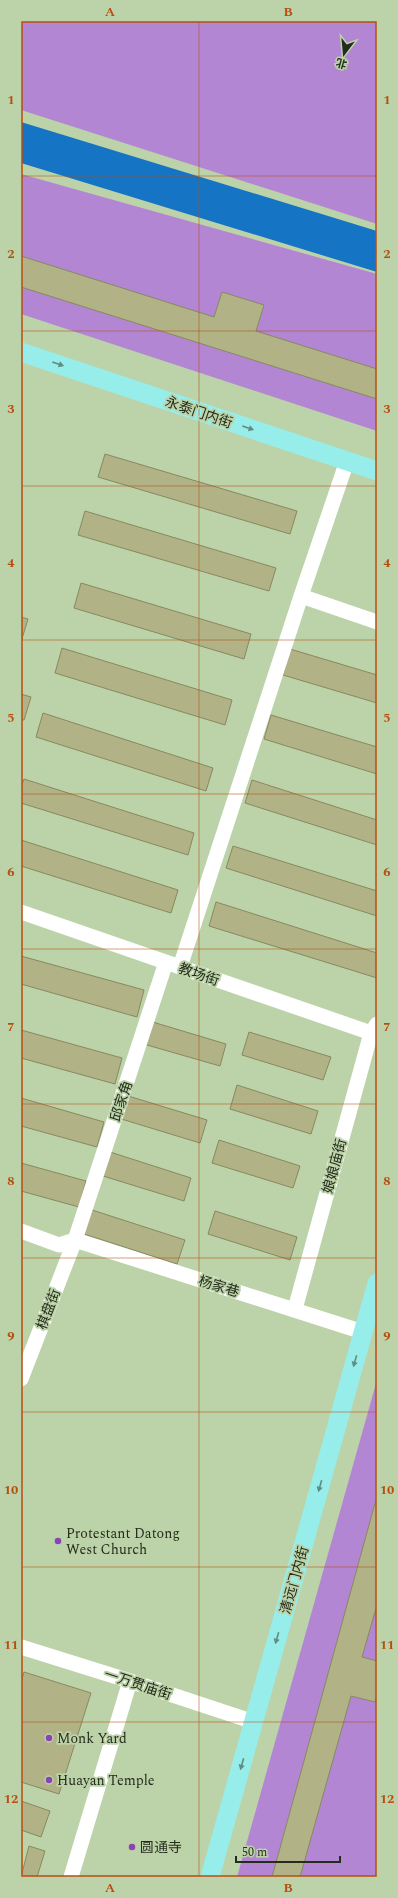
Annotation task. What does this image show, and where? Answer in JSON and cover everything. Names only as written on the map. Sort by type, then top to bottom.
[{"type":"main road","name":"永泰门内街","points":[[21,352],[377,471]]},
{"type":"main road","name":"清远门内街","points":[[210,1877],[377,1283]]},
{"type":"street","points":[[180,967],[301,596],[347,461]]},
{"type":"street","points":[[301,596],[377,622]]},
{"type":"street","name":"教场街","points":[[21,912],[180,967],[375,1030]]},
{"type":"street","name":"邱家角","points":[[75,1240],[166,962]]},
{"type":"street","name":"娘娘庙街","points":[[295,1309],[375,1030]]},
{"type":"street","points":[[21,1231],[59,1245],[75,1240]]},
{"type":"street","name":"杨家巷","points":[[75,1240],[295,1309],[363,1332]]},
{"type":"street","name":"棋盘街","points":[[21,1378],[75,1240]]},
{"type":"street","name":"一万贯庙街","points":[[21,1647],[254,1722]]},
{"type":"street","points":[[71,1877],[130,1681]]},
{"type":"shaded area","points":[[21,21],[377,21],[377,224],[21,110]]},
{"type":"shaded area","points":[[21,174],[377,274],[377,431],[21,314]]},
{"type":"shaded area","points":[[377,1380],[377,1877],[237,1877]]},
{"type":"water","points":[[21,122],[377,231],[377,272],[21,163]]},
{"type":"building","points":[[21,256],[214,317],[222,292],[264,305],[256,331],[377,369],[377,399],[21,287]]},
{"type":"building","points":[[105,454],[297,511],[290,534],[98,477]]},
{"type":"building","points":[[85,511],[276,568],[269,591],[78,535]]},
{"type":"building","points":[[81,583],[251,634],[244,659],[74,608]]},
{"type":"building","points":[[21,617],[28,619],[21,642]]},
{"type":"building","points":[[62,648],[232,700],[225,725],[55,673]]},
{"type":"building","points":[[290,649],[377,675],[377,703],[283,675]]},
{"type":"building","points":[[21,694],[31,697],[24,720],[21,720]]},
{"type":"building","points":[[43,713],[213,768],[206,791],[36,737]]},
{"type":"building","points":[[271,715],[377,747],[377,774],[264,739]]},
{"type":"building","points":[[24,779],[194,833],[188,855],[21,803],[21,788]]},
{"type":"building","points":[[252,780],[377,820],[377,845],[245,803]]},
{"type":"building","points":[[21,840],[178,890],[171,913],[21,866]]},
{"type":"building","points":[[233,846],[377,891],[377,916],[226,868]]},
{"type":"building","points":[[216,902],[377,953],[377,978],[209,926]]},
{"type":"building","points":[[21,956],[144,990],[137,1017],[21,984]]},
{"type":"building","points":[[146,1020],[226,1044],[220,1066],[140,1043]]},
{"type":"building","points":[[21,1030],[122,1058],[115,1084],[21,1058]]},
{"type":"building","points":[[249,1032],[331,1057],[323,1080],[242,1055]]},
{"type":"building","points":[[237,1085],[318,1111],[311,1134],[230,1109]]},
{"type":"building","points":[[125,1095],[207,1120],[200,1143],[118,1118]]},
{"type":"building","points":[[21,1098],[104,1122],[97,1147],[21,1126]]},
{"type":"building","points":[[219,1140],[300,1166],[293,1188],[212,1163]]},
{"type":"building","points":[[110,1152],[191,1178],[184,1201],[103,1176]]},
{"type":"building","points":[[21,1163],[86,1181],[79,1207],[21,1191]]},
{"type":"building","points":[[92,1210],[185,1240],[177,1264],[84,1234]]},
{"type":"building","points":[[215,1211],[297,1237],[290,1260],[208,1234]]},
{"type":"building","points":[[377,1496],[377,1605],[362,1657],[377,1661],[377,1694],[375,1702],[351,1696],[300,1877],[272,1877]]},
{"type":"building","name":"Monk Yard","points":[[24,1672],[91,1693],[59,1794],[21,1782],[21,1682]]},
{"type":"building","points":[[21,1801],[50,1811],[41,1837],[21,1830]]},
{"type":"building","points":[[29,1846],[45,1851],[37,1877],[21,1877]]},
{"type":"place","name":"Protestant Datong West Church","points":[[58,1541]]},
{"type":"place","name":"Monk Yard","points":[[49,1738]]},
{"type":"place","name":"Huayan Temple","points":[[49,1780]]},
{"type":"place","name":"圆通寺","points":[[132,1847]]}]
